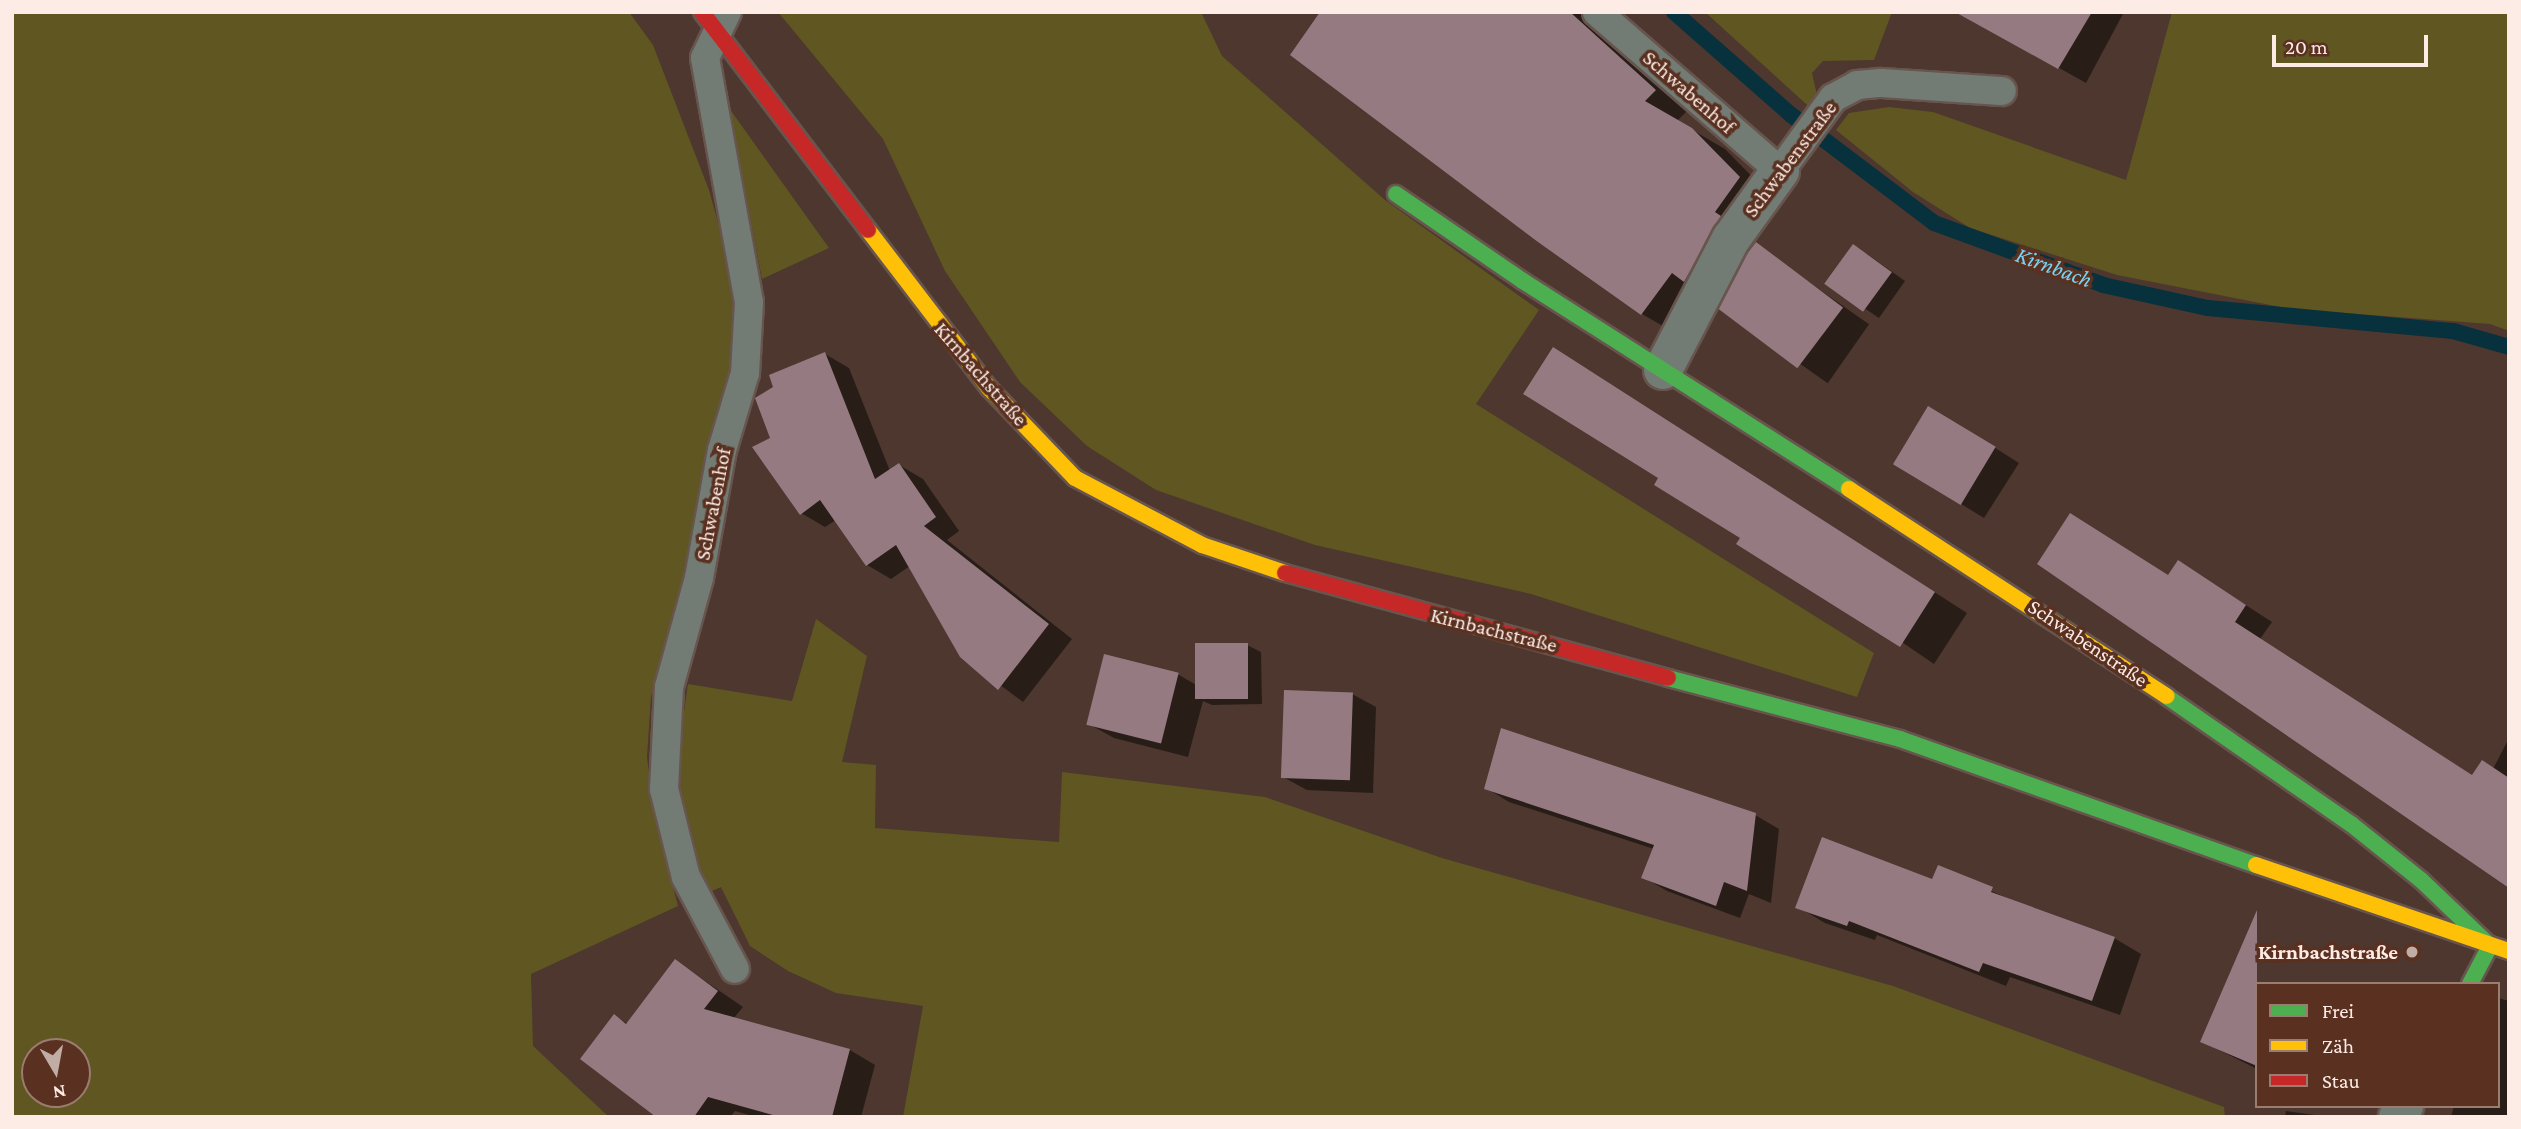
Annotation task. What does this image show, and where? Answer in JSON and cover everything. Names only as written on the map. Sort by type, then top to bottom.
[{"type":"main road","name":"Kirnbachstraße","points":[[716,18],[989,388],[1075,478],[1202,545],[1339,591],[1900,739],[2509,951]]},
{"type":"main road","name":"Schwabenstraße","points":[[1396,194],[1663,370],[2052,618],[2339,816],[2421,880],[2490,946]]},
{"type":"main road","points":[[2471,982],[2490,946]]},
{"type":"street","name":"Schwabenstraße","points":[[1663,370],[1731,239],[1789,157]]},
{"type":"lane","name":"Schwabenhof","points":[[1597,12],[1789,157]]},
{"type":"lane","name":"Schwabenhof","points":[[716,18],[705,58],[749,302],[745,373],[722,450],[698,578],[669,687],[664,789],[686,877],[735,969]]},
{"type":"lane","name":"Schwabenstraße","points":[[1789,157],[1833,98],[1857,85],[1881,83],[2002,91]]},
{"type":"shaded area","points":[[12,12],[629,12],[653,45],[709,190],[737,291],[731,378],[698,533],[651,697],[647,757],[655,818],[678,906],[531,974],[533,1046],[609,1117],[12,1117]]},
{"type":"shaded area","points":[[778,12],[1201,12],[1222,56],[1385,200],[1539,310],[1476,404],[1874,653],[1857,697],[1531,594],[1315,545],[1156,490],[1087,446],[1020,382],[945,271],[883,139]]},
{"type":"shaded area","points":[[1705,12],[1892,12],[1874,60],[1823,61],[1812,73],[1817,95],[1824,99],[1816,113]]},
{"type":"shaded area","points":[[2172,12],[2509,12],[2509,331],[2490,324],[2291,309],[2117,275],[1970,228],[1913,192],[1836,130],[1849,113],[1889,107],[1933,112],[2126,180]]},
{"type":"shaded area","points":[[729,108],[829,248],[762,279],[742,176],[723,116]]},
{"type":"shaded area","points":[[816,619],[867,656],[842,762],[876,765],[875,828],[1059,842],[1062,772],[1265,797],[1442,858],[1893,986],[2224,1107],[2225,1117],[903,1117],[923,1006],[836,993],[788,971],[750,946],[721,887],[703,895],[681,804],[677,759],[688,684],[792,701]]},
{"type":"building","points":[[1320,12],[1570,12],[1656,90],[1645,101],[1692,128],[1740,177],[1715,212],[1721,216],[1684,282],[1672,273],[1641,315],[1538,242],[1290,55]]},
{"type":"building","points":[[1955,12],[2092,12],[2058,69]]},
{"type":"building","points":[[1756,242],[1843,308],[1797,368],[1710,303]]},
{"type":"building","points":[[1853,244],[1892,272],[1863,312],[1824,284]]},
{"type":"building","points":[[1553,347],[1935,592],[1900,647],[1736,544],[1740,538],[1654,485],[1658,478],[1523,394]]},
{"type":"building","points":[[825,352],[875,479],[899,463],[936,517],[924,526],[1049,624],[998,690],[960,657],[896,545],[866,566],[820,500],[800,515],[752,447],[770,438],[755,398],[773,387],[769,375]]},
{"type":"building","points":[[1928,406],[1996,447],[1961,505],[1893,464]]},
{"type":"building","points":[[2070,513],[2168,575],[2178,560],[2246,605],[2235,622],[2472,775],[2482,760],[2509,778],[2509,888],[2037,564]]},
{"type":"building","points":[[1195,643],[1248,643],[1248,699],[1195,699]]},
{"type":"building","points":[[1104,654],[1179,673],[1161,743],[1086,725]]},
{"type":"building","points":[[1284,690],[1353,692],[1350,780],[1281,778]]},
{"type":"building","points":[[1501,728],[1756,813],[1747,891],[1724,882],[1716,906],[1641,878],[1654,845],[1484,789]]},
{"type":"building","points":[[1822,837],[1932,879],[1938,865],[1993,887],[1991,892],[2115,937],[2092,1001],[1983,963],[1979,972],[1849,921],[1847,926],[1795,908]]},
{"type":"building","points":[[2257,910],[2255,1065],[2200,1042]]},
{"type":"building","points":[[675,959],[718,991],[704,1009],[850,1049],[832,1117],[780,1117],[708,1097],[694,1117],[656,1117],[580,1059],[614,1014],[626,1024]]},
{"type":"waterway","name":"Kirnbach","points":[[1674,12],[1790,114],[1934,223],[2103,285],[2208,308],[2453,331],[2509,347]]},
{"type":"traffic: fast","points":[[1396,194],[1523,281],[1849,489]]},
{"type":"traffic: fast","points":[[1668,678],[1900,739],[2256,865]]},
{"type":"traffic: fast","points":[[2166,696],[2351,824],[2421,880],[2490,946],[2471,982]]},
{"type":"traffic: slow","points":[[868,230],[989,388],[1075,478],[1202,545],[1285,573]]},
{"type":"traffic: slow","points":[[1849,489],[2166,696]]},
{"type":"traffic: slow","points":[[2256,865],[2509,951]]},
{"type":"traffic: jam","points":[[702,12],[868,230]]},
{"type":"traffic: jam","points":[[1285,573],[1668,678]]},
{"type":"place","name":"Kirnbachstraße","points":[[2412,952]]}]
